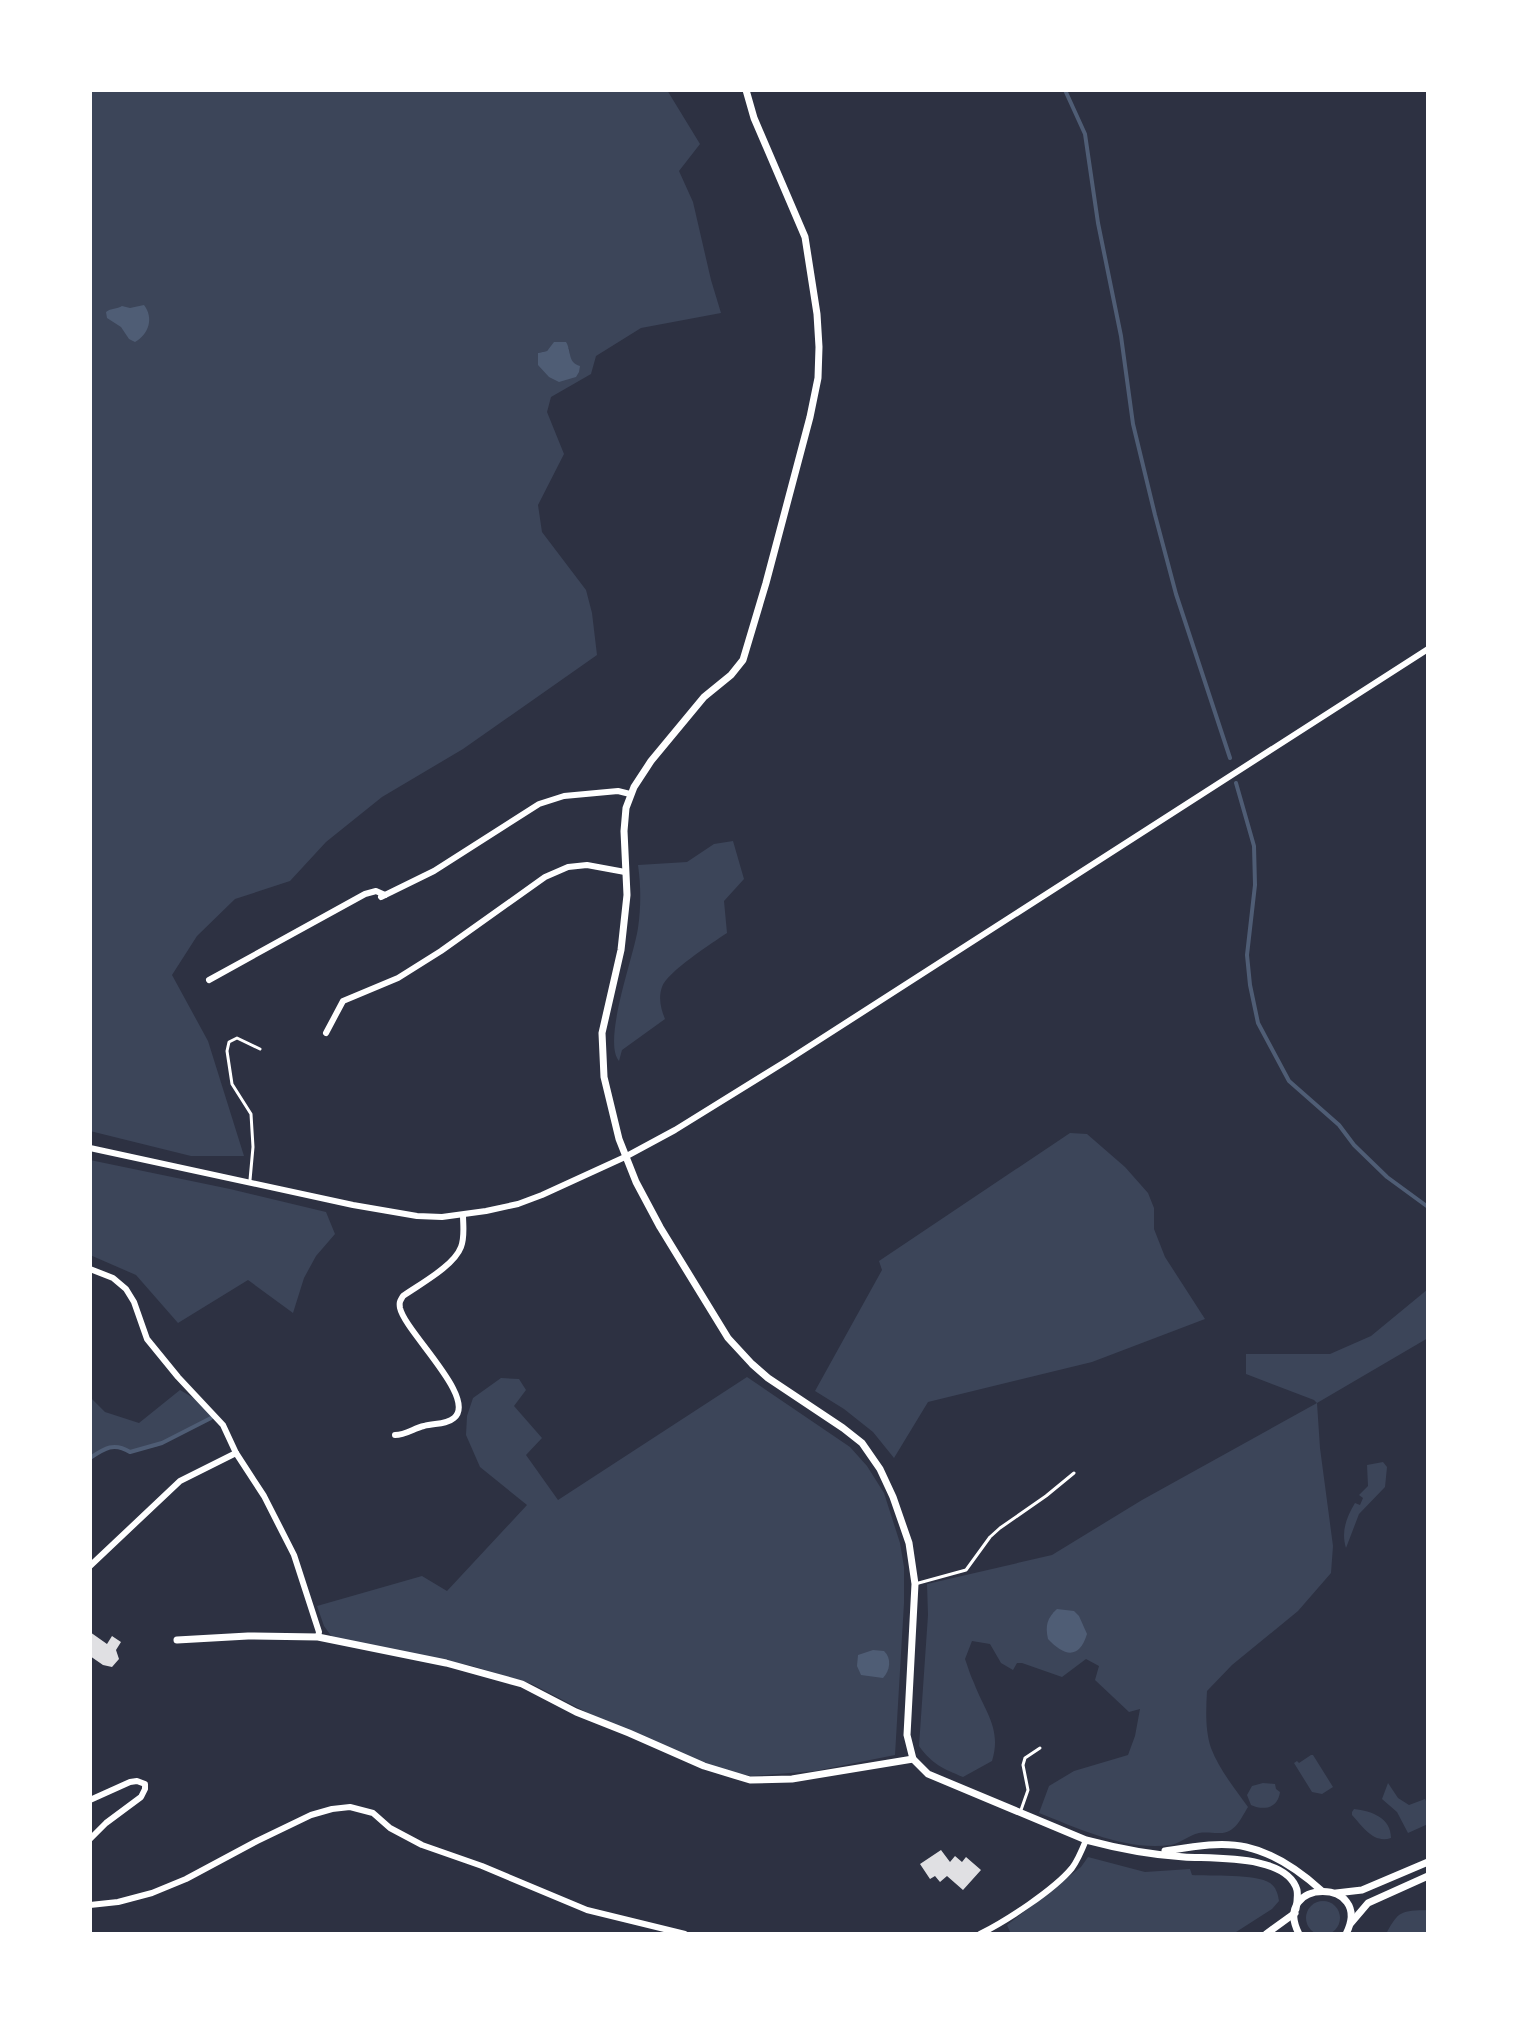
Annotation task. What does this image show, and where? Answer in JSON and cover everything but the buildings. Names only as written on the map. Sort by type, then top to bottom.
[{"type":"street","points":[[746,90],[754,118],[800,220],[809,251],[817,314],[818,378],[774,554],[743,660],[731,675],[704,697],[662,746],[641,775],[626,808],[627,895],[621,950],[602,1033],[604,1077],[625,1157],[660,1227],[728,1338],[768,1378],[843,1428],[869,1453],[880,1469],[909,1543],[915,1584],[907,1735],[913,1759],[928,1774],[1086,1840],[1182,1857],[1243,1860],[1281,1872],[1296,1888],[1295,1923],[1299,1934]]},
{"type":"street","points":[[90,1148],[385,1212],[417,1216],[463,1215],[518,1204],[625,1157],[675,1130],[1428,649]]},
{"type":"street","points":[[209,980],[365,894],[376,891],[383,896],[434,871],[539,804],[564,796],[618,791],[630,794]]},
{"type":"street","points":[[326,1033],[343,1001],[398,978],[545,877],[568,867],[587,865],[625,872]]},
{"type":"street","points":[[395,1435],[422,1426],[449,1422],[457,1416],[460,1407],[457,1395],[412,1329],[400,1302],[403,1296],[452,1261],[460,1250],[463,1215]]},
{"type":"street","points":[[90,1269],[113,1278],[126,1289],[147,1339],[223,1425],[294,1555],[318,1637]]},
{"type":"street","points":[[90,1566],[180,1481],[236,1453]]},
{"type":"street","points":[[177,1640],[248,1636],[318,1637],[417,1656],[513,1680],[576,1712],[704,1766],[750,1780],[792,1779],[913,1759]]},
{"type":"street","points":[[90,1800],[121,1785],[137,1781],[145,1784],[141,1797],[90,1839]]},
{"type":"street","points":[[90,1905],[152,1893],[186,1879],[311,1815],[350,1807],[373,1813],[390,1828],[422,1845],[482,1866],[587,1910],[685,1934]]},
{"type":"street","points":[[980,1934],[1063,1878],[1074,1866],[1086,1840]]},
{"type":"street","points":[[1157,1853],[1197,1846],[1244,1846],[1302,1875],[1322,1891]]},
{"type":"street","points":[[1258,1864],[1261,1852]]},
{"type":"street","points":[[1266,1934],[1296,1911],[1306,1896],[1322,1891],[1362,1890],[1428,1862]]},
{"type":"street","points":[[1346,1934],[1368,1903],[1428,1876]]},
{"type":"street","points":[[1334,1893],[1343,1899],[1349,1909],[1350,1925]]},
{"type":"lane","points":[[249,1184],[253,1163],[251,1114],[232,1084],[227,1051],[229,1042],[237,1038],[260,1049]]},
{"type":"lane","points":[[915,1584],[966,1570],[1000,1528],[1074,1473]]},
{"type":"lane","points":[[1019,1814],[1028,1790],[1023,1765],[1025,1758],[1040,1748]]},
{"type":"shaded area","points":[[90,90],[667,90],[700,144],[679,171],[693,202],[721,313],[641,328],[596,356],[591,374],[551,397],[547,412],[564,454],[538,505],[542,532],[586,590],[597,655],[463,749],[382,797],[326,842],[290,881],[235,899],[197,936],[172,975],[208,1041],[244,1156],[191,1156],[90,1131]],"holes":[[[555,342],[569,348],[574,364],[570,377],[565,380],[546,372],[538,353],[547,351]]]},
{"type":"shaded area","points":[[144,305],[149,315],[148,325],[144,335],[135,342],[107,318],[106,312],[110,310]]},
{"type":"shaded area","points":[[554,342],[566,342],[571,359],[580,366],[576,377],[559,382],[549,377],[538,365],[538,353],[547,351]]},
{"type":"shaded area","points":[[733,841],[744,879],[724,901],[727,933],[691,958],[666,981],[660,999],[665,1019],[622,1050],[619,1061],[614,1036],[638,928],[638,865],[687,862],[714,844]]},
{"type":"shaded area","points":[[1070,1133],[1087,1134],[1125,1167],[1148,1193],[1154,1208],[1154,1229],[1165,1257],[1205,1319],[1092,1362],[928,1402],[894,1458],[873,1432],[815,1391],[882,1270],[879,1261]]},
{"type":"shaded area","points":[[90,1160],[326,1212],[335,1234],[316,1256],[304,1278],[293,1313],[248,1280],[178,1323],[136,1275],[90,1255]]},
{"type":"shaded area","points":[[1428,1289],[1428,1338],[1317,1403],[1246,1374],[1246,1354],[1330,1354],[1371,1336]]},
{"type":"shaded area","points":[[747,1377],[850,1447],[884,1493],[900,1543],[904,1567],[895,1755],[815,1771],[751,1776],[720,1770],[588,1713],[532,1684],[472,1666],[332,1637],[324,1626],[317,1606],[422,1576],[447,1591],[527,1505],[480,1467],[466,1435],[467,1416],[473,1398],[501,1378],[519,1379],[526,1390],[514,1406],[542,1438],[526,1455],[558,1500]]},
{"type":"shaded area","points":[[180,1390],[197,1400],[213,1418],[158,1446],[130,1453],[120,1446],[108,1448],[90,1459],[90,1397],[105,1412],[139,1423]]},
{"type":"shaded area","points":[[1317,1403],[1333,1546],[1331,1573],[1298,1611],[1232,1665],[1207,1691],[1206,1713],[1211,1748],[1248,1807],[1233,1829],[1224,1833],[1199,1833],[1171,1845],[1137,1845],[1087,1832],[1039,1813],[1049,1786],[1074,1771],[1128,1755],[1135,1736],[1140,1709],[1129,1712],[1095,1680],[1099,1666],[1086,1659],[1062,1677],[1022,1663],[1017,1663],[1013,1670],[1001,1663],[990,1644],[972,1641],[965,1659],[994,1730],[992,1761],[963,1777],[929,1758],[919,1746],[928,1615],[927,1584],[1052,1555],[1142,1500]]},
{"type":"shaded area","points":[[1383,1462],[1387,1467],[1385,1487],[1359,1514],[1346,1548],[1345,1525],[1355,1503],[1360,1505],[1363,1498],[1359,1495],[1368,1486],[1367,1465]]},
{"type":"shaded area","points":[[1057,1609],[1074,1611],[1087,1634],[1080,1648],[1070,1653],[1048,1639],[1048,1622]]},
{"type":"shaded area","points":[[873,1650],[884,1651],[888,1657],[889,1668],[883,1678],[861,1675],[857,1666],[858,1655]]},
{"type":"shaded area","points":[[1311,1755],[1333,1787],[1322,1794],[1312,1792],[1294,1763]]},
{"type":"shaded area","points":[[1388,1783],[1398,1798],[1409,1805],[1425,1799],[1428,1824],[1408,1833],[1397,1812],[1382,1799]]},
{"type":"shaded area","points":[[1275,1784],[1280,1792],[1273,1805],[1261,1808],[1251,1805],[1247,1795],[1252,1786]]},
{"type":"shaded area","points":[[1354,1809],[1379,1817],[1388,1825],[1391,1838],[1379,1839],[1369,1833],[1352,1815]]},
{"type":"shaded area","points":[[1088,1857],[1145,1872],[1190,1869],[1192,1875],[1264,1880],[1274,1887],[1279,1901],[1272,1909],[1233,1934],[1011,1934],[1007,1925],[1081,1867]]},
{"type":"shaded area","points":[[1323,1901],[1335,1906],[1340,1918],[1335,1930],[1323,1935],[1311,1930],[1306,1918],[1311,1906]]},
{"type":"shaded area","points":[[1428,1910],[1428,1934],[1386,1934],[1402,1913]]},
{"type":"waterway","points":[[1065,90],[1085,134],[1098,223],[1121,336],[1133,424],[1155,515],[1176,594],[1230,758]]},
{"type":"waterway","points":[[1236,783],[1254,846],[1255,885],[1247,955],[1258,1023],[1289,1081],[1339,1125],[1354,1145],[1387,1177],[1428,1207]]},
{"type":"waterway","points":[[90,1458],[110,1448],[119,1447],[130,1452],[162,1443],[211,1418]]}]
